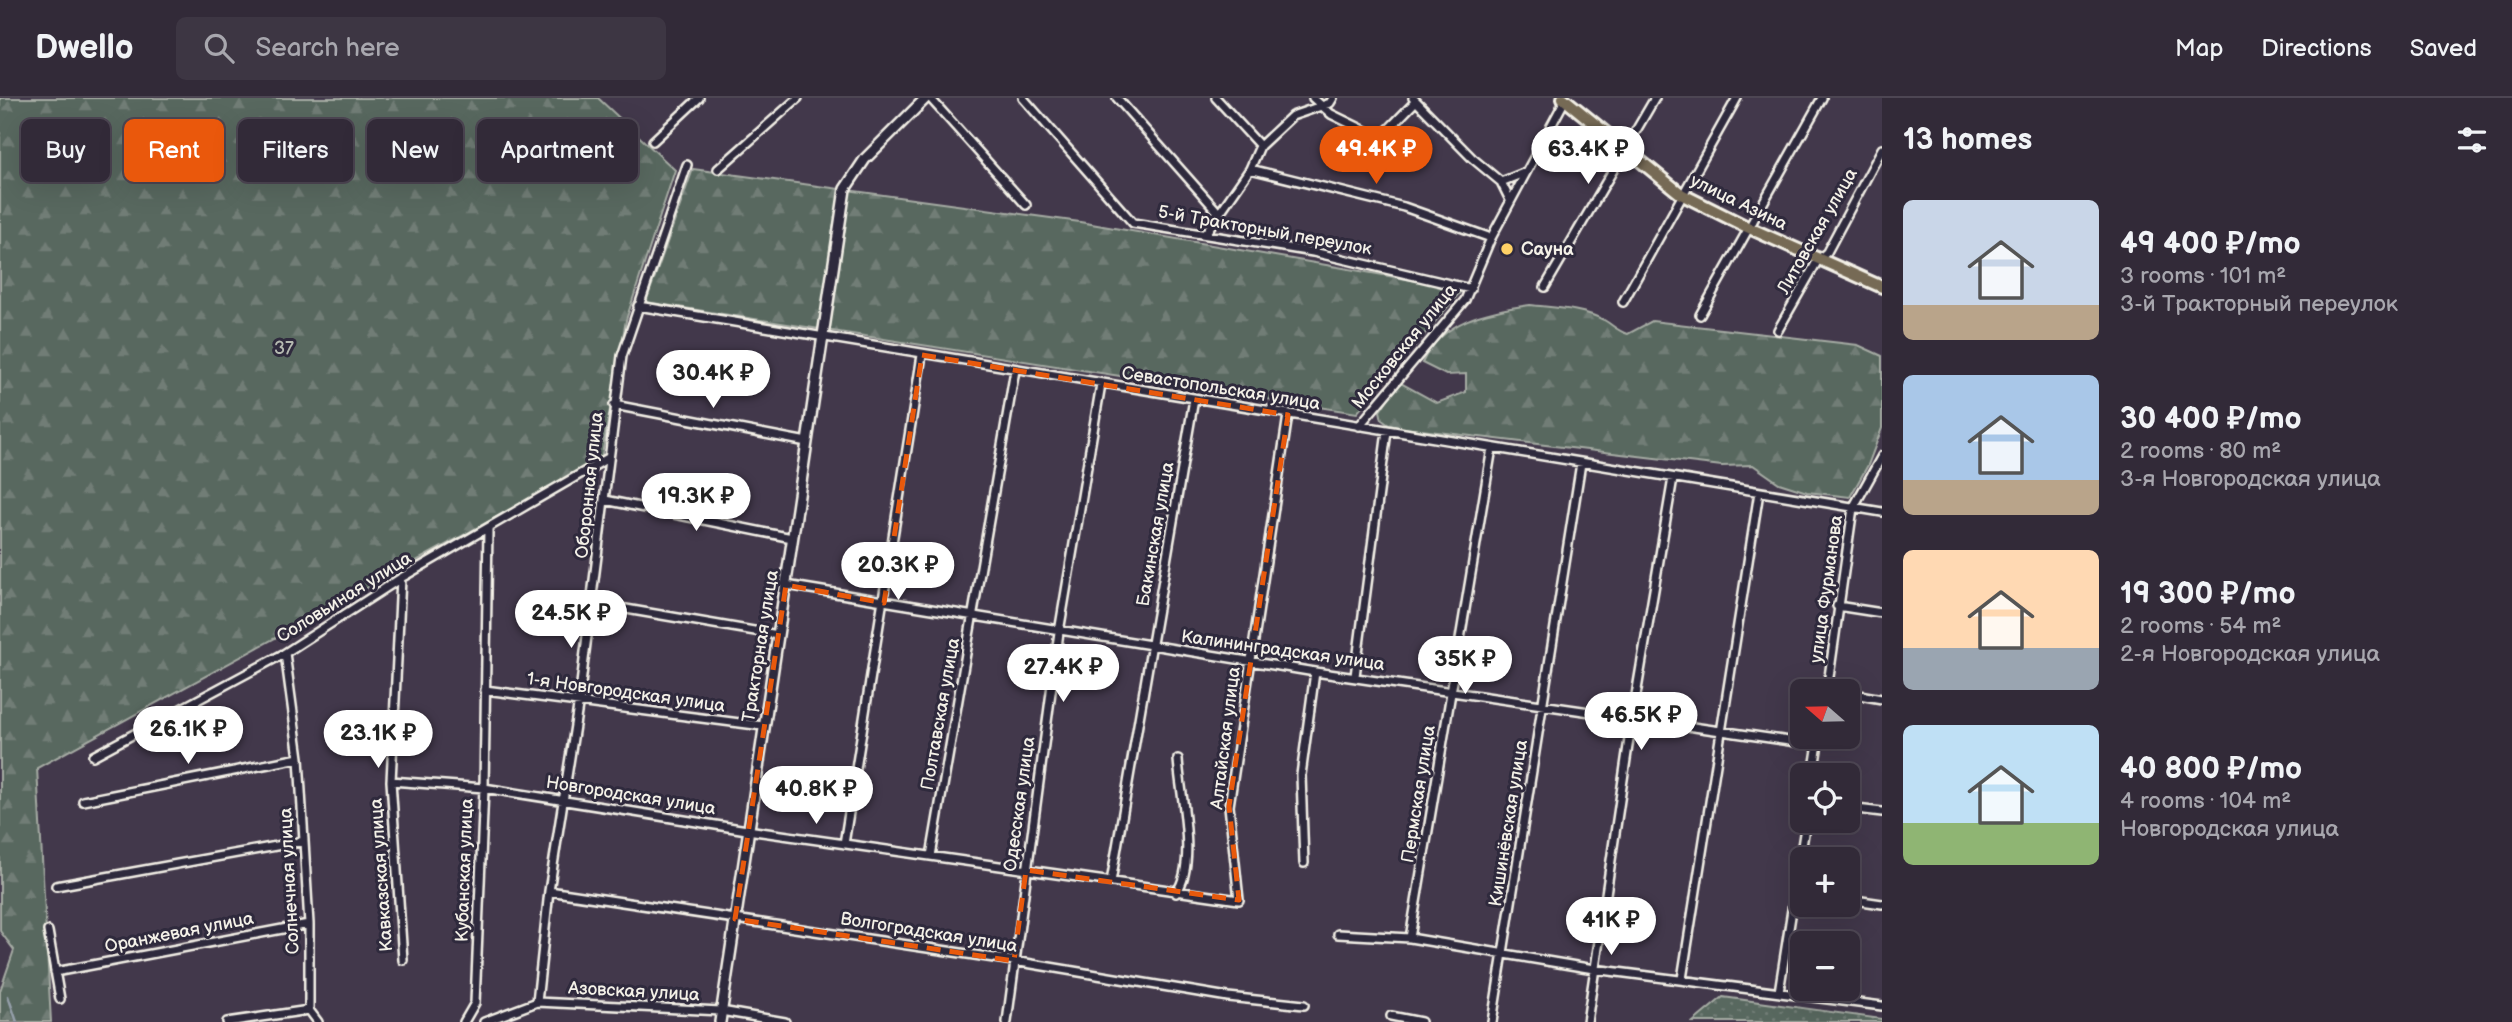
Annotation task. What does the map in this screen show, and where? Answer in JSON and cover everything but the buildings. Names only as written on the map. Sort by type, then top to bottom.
[{"type":"main road","name":"улица Азина","points":[[1565,99],[1681,194],[1818,260],[1882,287]]},
{"type":"street","points":[[653,141],[699,98]]},
{"type":"street","points":[[718,169],[798,98]]},
{"type":"street","points":[[928,98],[1026,205]]},
{"type":"street","name":"Тракторная улица","points":[[720,1022],[762,726],[786,585],[845,189],[864,161],[928,98]]},
{"type":"street","name":"5-й Тракторный переулок","points":[[1023,98],[1133,223],[1313,252],[1471,289]]},
{"type":"street","points":[[1117,98],[1218,212]]},
{"type":"street","points":[[1216,98],[1260,146]]},
{"type":"street","points":[[1314,98],[1331,114],[1380,138],[1414,99],[1472,158],[1502,182],[1510,200]]},
{"type":"street","points":[[1205,234],[1250,169],[1260,146],[1292,116],[1330,103],[1333,98]]},
{"type":"street","points":[[1545,287],[1655,98]]},
{"type":"street","points":[[1623,302],[1737,98]]},
{"type":"street","points":[[1700,315],[1747,227],[1822,98]]},
{"type":"street","name":"Московская улица","points":[[1359,426],[1461,306],[1510,200],[1565,99]]},
{"type":"street","name":"Литовская улица","points":[[1778,330],[1818,260],[1827,252],[1882,149]]},
{"type":"street","name":"Оборонная улица","points":[[537,1002],[548,891],[579,700],[622,356],[687,165]]},
{"type":"street","points":[[1250,169],[1404,207],[1491,238]]},
{"type":"street","points":[[1502,182],[1526,172]]},
{"type":"street","name":"Севастопольская улица","points":[[638,306],[1882,512]]},
{"type":"street","points":[[844,844],[922,355]]},
{"type":"street","name":"Полтавская улица","points":[[931,856],[1015,370]]},
{"type":"street","name":"Одесская улица","points":[[1007,1022],[1059,632],[1101,384]]},
{"type":"street","name":"Бакинская улица","points":[[1111,882],[1194,399]]},
{"type":"street","points":[[614,405],[807,442]]},
{"type":"street","name":"Алтайская улица","points":[[1239,900],[1229,806],[1289,415]]},
{"type":"street","points":[[1355,676],[1387,431]]},
{"type":"street","name":"Пермская улица","points":[[1410,938],[1492,448]]},
{"type":"street","name":"улица Фурманова","points":[[1830,679],[1853,508],[1882,456]]},
{"type":"street","name":"Соловьиная улица","points":[[93,756],[285,653],[401,578],[608,458]]},
{"type":"street","name":"Кишинёвская улица","points":[[1492,1022],[1505,956],[1581,463]]},
{"type":"street","points":[[1587,1022],[1632,719],[1673,478]]},
{"type":"street","points":[[1682,979],[1759,492]]},
{"type":"street","points":[[605,500],[792,538]]},
{"type":"street","name":"Кубанская улица","points":[[464,1022],[475,1003],[484,788],[488,529]]},
{"type":"street","name":"Кавказская улица","points":[[401,578],[391,781],[403,960]]},
{"type":"street","name":"Калининградская улица","points":[[786,585],[1315,672],[1722,734],[1790,739]]},
{"type":"street","points":[[591,603],[778,635]]},
{"type":"street","points":[[1838,606],[1882,612]]},
{"type":"street","name":"Солнечная улица","points":[[285,653],[299,758],[309,924],[309,1010]]},
{"type":"street","points":[[1304,863],[1301,775],[1315,672]]},
{"type":"street","name":"1-я Новгородская улица","points":[[485,690],[579,700],[762,726]]},
{"type":"street","points":[[1860,695],[1882,699]]},
{"type":"street","points":[[83,801],[299,758]]},
{"type":"street","points":[[1176,893],[1184,876],[1187,855],[1178,759]]},
{"type":"street","name":"Новгородская улица","points":[[391,781],[484,788],[747,830],[1239,900]]},
{"type":"street","points":[[1860,809],[1882,812]]},
{"type":"street","points":[[56,886],[304,841]]},
{"type":"street","name":"Волгоградская улица","points":[[548,891],[1014,961],[1228,997],[1304,1005]]},
{"type":"street","points":[[1860,901],[1882,904]]},
{"type":"street","points":[[1779,992],[1793,917]]},
{"type":"street","name":"Оранжевая улица","points":[[55,972],[309,924]]},
{"type":"street","points":[[48,931],[60,999]]},
{"type":"street","points":[[1338,934],[1410,938],[1594,969],[1882,1006]]},
{"type":"street","name":"Азовская улица","points":[[484,1022],[537,1002],[721,1011],[786,1022]]},
{"type":"street","points":[[230,1022],[309,1010],[317,1022]]},
{"type":"street","points":[[1391,1016],[1421,1022]]},
{"type":"highlighted area","points":[[922,355],[1288,415],[1229,806],[1239,900],[1026,870],[1014,961],[735,919],[786,585],[884,603]]},
{"type":"green space","name":"37","points":[[0,98],[598,98],[620,119],[477,119],[477,182],[638,182],[638,135],[675,170],[626,320],[601,460],[37,768],[51,1022],[0,1022],[0,991],[14,950],[0,931]]},
{"type":"green space","points":[[693,169],[1080,222],[1463,289],[1357,413],[646,302]]},
{"type":"green space","points":[[1530,305],[1586,313],[1628,334],[1652,321],[1858,345],[1882,356],[1882,428],[1868,465],[1850,497],[1807,492],[1779,483],[1753,465],[1722,466],[1404,428],[1389,425],[1382,420],[1380,411],[1399,382],[1437,403],[1466,392],[1466,374],[1446,375],[1422,363],[1431,348],[1441,337],[1467,320]]},
{"type":"green space","points":[[1723,997],[1882,1019],[1882,1022],[1693,1022]]},
{"type":"waterway","points":[[8,996],[17,1022]]},
{"type":"place","name":"Сауна","points":[[1507,249]]}]
